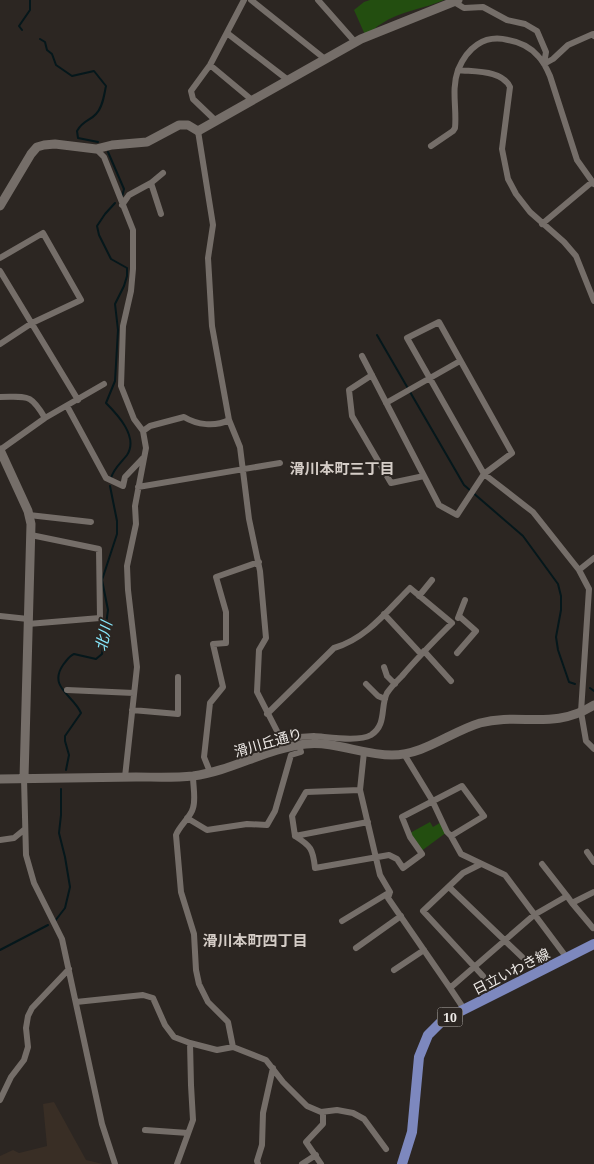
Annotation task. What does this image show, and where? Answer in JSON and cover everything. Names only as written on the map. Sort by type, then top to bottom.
[{"type":"main road","name":"日立いわき線","points":[[402,1164],[412,1132],[419,1057],[428,1035],[441,1022],[464,1009],[594,944]]},
{"type":"street","points":[[216,121],[193,99],[191,91],[210,66],[244,0]]},
{"type":"street","points":[[251,0],[325,59]]},
{"type":"street","points":[[318,0],[355,42]]},
{"type":"street","points":[[198,130],[355,42],[456,1],[464,8],[483,7],[507,20],[525,24],[538,31],[546,52],[544,64]]},
{"type":"street","points":[[227,33],[288,80]]},
{"type":"street","points":[[544,64],[553,60],[568,46],[592,34],[594,36]]},
{"type":"street","points":[[431,146],[455,128],[454,97],[458,70],[470,50],[483,40],[492,38],[502,38],[521,43],[538,56],[544,64],[550,76],[577,160],[593,183],[542,224]]},
{"type":"street","points":[[210,66],[252,100]]},
{"type":"street","points":[[458,70],[500,76],[510,87],[502,142],[503,163],[508,179],[516,194],[530,212],[564,242],[576,256],[594,301]]},
{"type":"street","points":[[0,206],[37,147],[55,144],[96,149],[112,145],[146,142],[179,125],[188,124],[198,130]]},
{"type":"street","points":[[198,130],[213,225],[208,258],[212,326],[229,420],[240,447],[249,519],[259,562],[266,638],[259,650],[258,692],[274,727],[284,738],[315,740],[365,737],[372,734],[379,727],[382,720],[385,699],[388,693],[422,653],[459,616],[465,600]]},
{"type":"street","points":[[96,149],[104,157],[133,230],[133,269],[123,326],[121,386],[134,419],[144,431],[146,448],[135,506],[136,524],[127,566],[137,667],[125,777]]},
{"type":"street","points":[[122,205],[129,195],[151,183],[162,173]]},
{"type":"street","points":[[151,183],[162,214]]},
{"type":"street","points":[[0,258],[42,233],[81,300],[32,323],[0,344]]},
{"type":"street","points":[[0,271],[78,400]]},
{"type":"street","points":[[362,356],[439,505],[457,515],[484,474],[512,453],[439,322],[407,338],[484,474],[533,512],[592,587],[581,712],[586,741],[594,749]]},
{"type":"street","points":[[386,403],[460,361]]},
{"type":"street","points":[[372,375],[349,390],[352,416],[391,483],[424,476]]},
{"type":"street","points":[[104,384],[45,418],[0,450],[4,467],[29,515],[31,524],[24,778],[26,854],[34,883],[62,939],[102,1124],[115,1164]]},
{"type":"street","points":[[0,397],[24,397],[35,401],[45,418]]},
{"type":"street","points":[[67,406],[106,478],[123,486],[124,477],[144,457]]},
{"type":"street","points":[[144,431],[150,426],[184,417],[200,424],[223,423],[229,420]]},
{"type":"street","points":[[138,487],[280,463]]},
{"type":"street","points":[[29,515],[91,522]]},
{"type":"street","points":[[0,616],[28,621],[100,618],[99,549],[31,535]]},
{"type":"street","points":[[579,570],[594,558]]},
{"type":"street","points":[[210,772],[204,757],[210,702],[223,688],[213,644],[226,643],[226,612],[216,577],[259,562]]},
{"type":"street","points":[[419,596],[432,580]]},
{"type":"street","points":[[267,714],[334,648],[342,646],[373,627],[410,588],[452,624]]},
{"type":"street","points":[[384,614],[451,681]]},
{"type":"street","points":[[457,653],[476,631],[459,616]]},
{"type":"street","points":[[384,667],[387,676],[395,684]]},
{"type":"street","points":[[132,710],[178,714],[178,676]]},
{"type":"street","points":[[366,684],[378,696],[385,699]]},
{"type":"street","points":[[67,690],[134,693]]},
{"type":"street","name":"滑川丘通り","points":[[0,779],[193,776],[315,740],[364,752],[404,754],[482,723],[507,720],[547,721],[570,716],[594,705]]},
{"type":"street","points":[[187,818],[207,830],[247,824],[266,826],[275,811],[291,755],[301,752],[299,745]]},
{"type":"street","points":[[364,752],[360,790],[380,875],[390,892],[388,898],[464,1009]]},
{"type":"street","points":[[404,754],[432,800],[447,832],[461,854],[505,875],[567,958]]},
{"type":"street","points":[[193,776],[194,808],[176,835],[182,892],[194,934],[196,970],[199,984],[208,1002],[228,1022],[233,1047]]},
{"type":"street","points":[[360,790],[306,792],[292,816],[295,836],[307,844],[314,852],[315,868],[376,856],[393,855],[403,868],[422,854],[410,837],[402,817],[462,786],[484,816],[451,836]]},
{"type":"street","points":[[295,836],[368,822]]},
{"type":"street","points":[[0,840],[14,838],[25,829]]},
{"type":"street","points":[[587,852],[594,862]]},
{"type":"street","points":[[481,864],[463,873],[423,911],[483,976]]},
{"type":"street","points":[[542,864],[593,928]]},
{"type":"street","points":[[449,887],[522,957]]},
{"type":"street","points":[[342,922],[390,892]]},
{"type":"street","points":[[572,903],[594,892]]},
{"type":"street","points":[[450,988],[534,915],[566,896]]},
{"type":"street","points":[[356,948],[401,916]]},
{"type":"street","points":[[394,970],[424,950]]},
{"type":"street","points":[[0,1100],[11,1077],[24,1060],[28,1047],[26,1028],[28,1016],[32,1008],[69,969]]},
{"type":"street","points":[[76,1002],[143,995],[153,998],[165,1025],[174,1037],[217,1050],[233,1047],[266,1060],[307,1106],[323,1112],[337,1110],[353,1113],[364,1119],[386,1149]]},
{"type":"street","points":[[177,1164],[193,1120],[190,1043]]},
{"type":"street","points":[[258,1164],[262,1145],[263,1113],[273,1068]]},
{"type":"street","points":[[322,1164],[306,1142],[323,1124],[323,1112]]},
{"type":"street","points":[[145,1130],[188,1133]]},
{"type":"street","points":[[302,1164],[316,1155]]},
{"type":"shaded area","points":[[54,1102],[86,1160],[103,1164],[0,1164],[0,1156],[13,1150],[19,1153],[47,1146],[43,1104]]},
{"type":"green space","points":[[370,0],[444,0],[388,20],[366,37],[354,10]]},
{"type":"green space","points":[[443,821],[447,832],[420,852],[410,833],[430,822],[433,827]]},
{"type":"waterway","name":"北川","points":[[22,30],[19,26],[30,10],[30,0]]},
{"type":"waterway","name":"北川","points":[[40,39],[45,42],[47,50],[52,54],[56,65],[72,76],[94,71],[106,86],[100,108],[77,131],[78,138],[98,142]]},
{"type":"waterway","name":"北川","points":[[108,152],[124,189],[122,197]]},
{"type":"waterway","name":"北川","points":[[111,478],[130,448],[129,434],[125,426],[106,403],[115,381],[118,330],[115,304],[124,286],[127,268],[111,259],[99,235],[97,226],[115,203]]},
{"type":"waterway","points":[[377,335],[464,485],[523,536],[558,584],[561,596],[561,610],[556,637],[558,650],[569,682],[575,684]]},
{"type":"waterway","name":"北川","points":[[66,770],[69,755],[65,736],[81,713],[63,691],[58,679],[63,665],[74,654],[96,659],[102,654],[108,610],[102,580],[117,534],[117,521],[110,486]]},
{"type":"waterway","points":[[590,688],[594,691]]},
{"type":"waterway","name":"北川","points":[[55,921],[65,908],[70,887],[59,833],[61,789]]},
{"type":"waterway","name":"北川","points":[[0,950],[48,925]]},
{"type":"district","name":"滑川本町三丁目","points":[[342,468]]},
{"type":"district","name":"滑川本町四丁目","points":[[255,940]]}]
